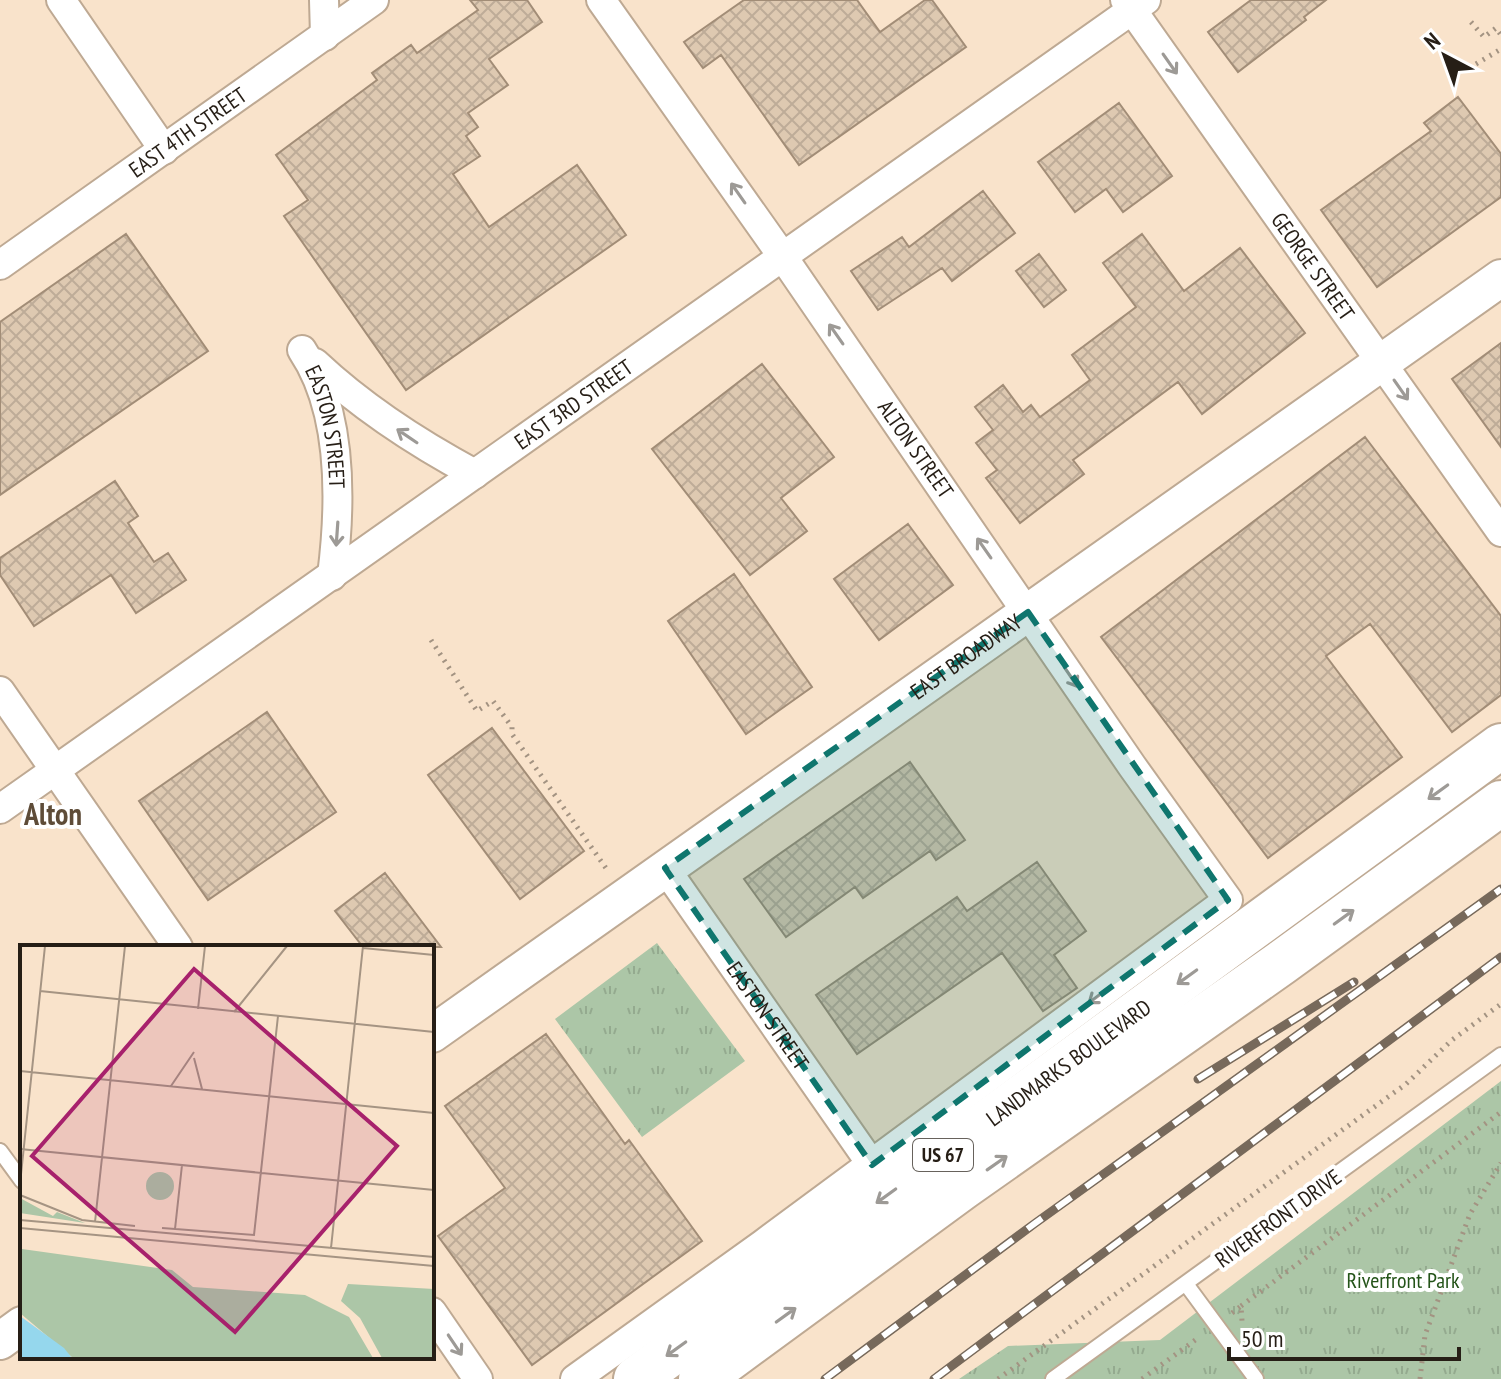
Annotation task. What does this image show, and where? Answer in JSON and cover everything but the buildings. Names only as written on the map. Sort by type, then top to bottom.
[{"type":"highway","name":"LANDMARKS BOULEVARD","points":[[636,1379],[1501,746]]},
{"type":"highway","name":"LANDMARKS BOULEVARD","points":[[701,1379],[951,1196],[1501,803]]},
{"type":"street","points":[[61,0],[164,150]]},
{"type":"street","points":[[324,0],[325,36]]},
{"type":"street","name":"EAST 4TH STREET","points":[[0,265],[374,0]]},
{"type":"street","name":"ALTON STREET","points":[[601,0],[783,257],[1132,766],[1228,900],[872,1165]]},
{"type":"street","name":"EAST 3RD STREET","points":[[0,809],[783,257],[1135,3]]},
{"type":"street","name":"GEORGE STREET","points":[[1135,3],[1381,363],[1501,532]]},
{"type":"street","name":"EAST BROADWAY","points":[[434,1033],[1501,278]]},
{"type":"street","name":"EASTON STREET","points":[[332,576],[338,529],[337,476],[323,394],[315,369],[302,350],[349,394],[383,420],[419,444],[475,474]]},
{"type":"street","points":[[0,691],[177,945]]},
{"type":"street","name":"EASTON STREET","points":[[665,868],[872,1165]]},
{"type":"street","points":[[575,1379],[872,1165]]},
{"type":"street","points":[[434,1315],[478,1379]]},
{"type":"street","points":[[0,1341],[20,1326]]},
{"type":"lane","name":"RIVERFRONT DRIVE","points":[[1053,1379],[1501,1055]]},
{"type":"lane","points":[[0,1151],[20,1178]]},
{"type":"lane","points":[[1186,1284],[1256,1379]]},
{"type":"path","points":[[1471,22],[1484,37],[1496,28],[1501,35]]},
{"type":"path","points":[[1476,64],[1501,49]]},
{"type":"path","points":[[431,640],[477,711],[493,701],[500,709],[512,727],[512,734],[625,896]]},
{"type":"path","points":[[998,1379],[1406,1084],[1452,1040],[1501,1004]]},
{"type":"path","points":[[1241,1306],[1501,1112]]},
{"type":"path","points":[[1420,1379],[1425,1335],[1470,1214],[1501,1163]]},
{"type":"path","points":[[1142,1379],[1215,1325]]},
{"type":"highlighted area","points":[[1028,612],[1228,900],[872,1165],[665,868]]},
{"type":"green space","points":[[657,943],[745,1061],[642,1137],[555,1019]]},
{"type":"green space","name":"Riverfront Park","points":[[1501,1081],[1501,1379],[959,1379],[1008,1346],[1160,1340]]},
{"type":"railway","points":[[825,1379],[1034,1224],[1501,889]]},
{"type":"railway","points":[[934,1379],[1501,957]]},
{"type":"railway","points":[[1198,1079],[1354,982]]},
{"type":"district","name":"Alton","points":[[53,815]]}]
